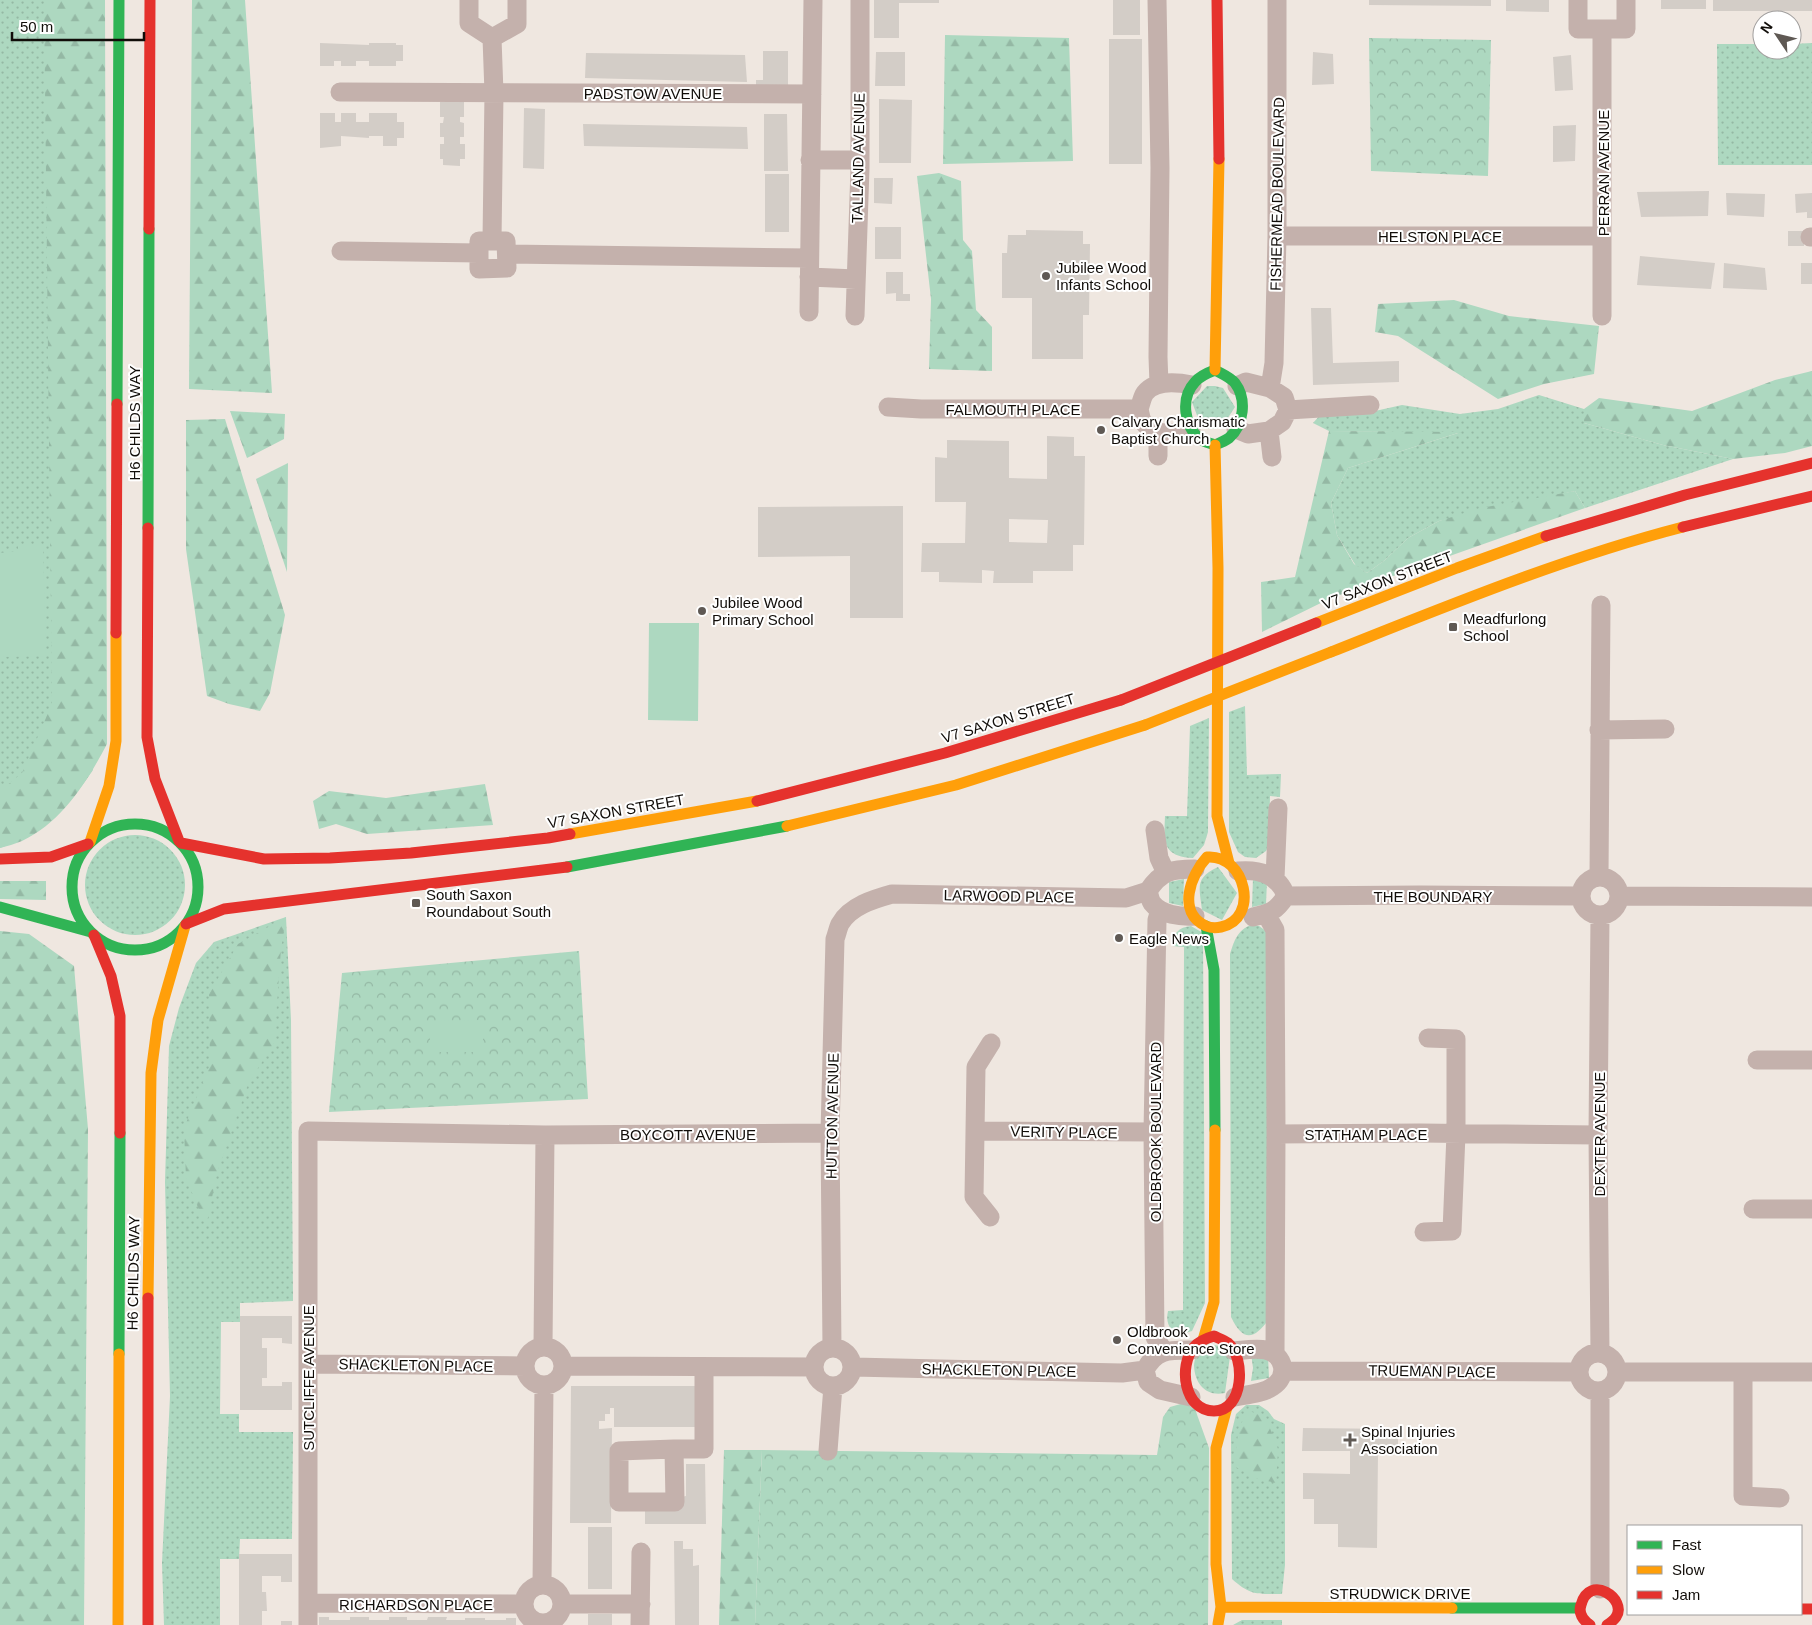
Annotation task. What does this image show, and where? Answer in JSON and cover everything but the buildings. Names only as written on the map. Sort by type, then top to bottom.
[{"type":"street","name":"H6 CHILDS WAY","points":[[89,843],[109,786],[116,741],[119,0]]},
{"type":"street","name":"H6 CHILDS WAY","points":[[150,0],[146,737],[155,778],[180,842]]},
{"type":"street","points":[[469,0],[469,23],[492,38]]},
{"type":"street","points":[[492,38],[517,24],[517,0]]},
{"type":"street","points":[[809,312],[813,0]]},
{"type":"street","name":"TALLAND AVENUE","points":[[856,316],[860,0]]},
{"type":"street","points":[[1157,0],[1160,168],[1159,384]]},
{"type":"street","points":[[1215,370],[1219,168],[1217,0]]},
{"type":"street","name":"FISHERMEAD BOULEVARD","points":[[1270,388],[1274,363],[1277,236],[1277,0]]},
{"type":"street","points":[[1578,0],[1578,29],[1626,29],[1626,0]]},
{"type":"street","name":"PERRAN AVENUE","points":[[1602,29],[1602,316]]},
{"type":"street","points":[[341,251],[486,247],[506,240],[507,268],[480,269],[486,247],[494,93],[492,38]]},
{"type":"street","name":"PADSTOW AVENUE","points":[[340,92],[812,94]]},
{"type":"street","points":[[810,160],[859,160]]},
{"type":"street","name":"HELSTON PLACE","points":[[1277,236],[1602,236]]},
{"type":"street","points":[[507,254],[809,258]]},
{"type":"street","points":[[809,277],[856,279]]},
{"type":"street","points":[[1215,370],[1228,377],[1237,386],[1242,399],[1242,416],[1229,438],[1215,445],[1201,440],[1191,429],[1186,417],[1185,401],[1192,385],[1201,376],[1215,370]]},
{"type":"street","points":[[1236,429],[1248,434],[1269,431],[1282,422],[1288,410],[1284,396],[1270,388],[1246,382],[1237,386]]},
{"type":"street","points":[[1191,429],[1178,434],[1158,433],[1144,424],[1139,409],[1145,393],[1159,384],[1180,383],[1192,385]]},
{"type":"street","points":[[1288,410],[1370,405]]},
{"type":"street","name":"FALMOUTH PLACE","points":[[888,407],[921,409],[1139,409]]},
{"type":"street","points":[[1269,431],[1272,457]]},
{"type":"street","points":[[1158,433],[1158,456]]},
{"type":"street","points":[[1214,970],[1228,931],[1245,902],[1243,886],[1233,867],[1217,816],[1218,640],[1215,445]]},
{"type":"street","name":"V7 SAXON STREET","points":[[180,842],[264,859],[330,858],[411,853],[548,838],[767,799],[945,753],[1122,700],[1478,560],[1619,514],[1725,484],[1812,463]]},
{"type":"street","points":[[186,925],[224,909],[552,870],[771,830],[956,785],[1145,724],[1490,590],[1636,540],[1812,496]]},
{"type":"street","points":[[1599,877],[1601,605]]},
{"type":"street","points":[[1599,730],[1665,729]]},
{"type":"street","points":[[1275,878],[1278,808]]},
{"type":"street","points":[[1217,816],[1205,854],[1189,888],[1189,900],[1200,921],[1214,970],[1214,1302],[1231,1347],[1241,1366],[1241,1382],[1231,1402],[1216,1448],[1216,1564],[1221,1608],[1218,1625]]},
{"type":"street","points":[[0,859],[52,857],[89,843],[110,828],[135,823],[159,828],[180,842],[193,862],[198,883],[196,905],[186,925],[170,940],[152,948],[131,950],[112,946],[92,934],[12,909],[0,908]]},
{"type":"street","points":[[1155,830],[1159,858],[1166,873],[1181,869],[1205,854],[1218,857],[1233,867],[1275,878],[1283,886],[1286,896],[1277,909],[1250,918],[1228,931]]},
{"type":"street","points":[[89,843],[75,865],[71,888],[77,912],[92,934]]},
{"type":"street","name":"LARWOOD PLACE","points":[[870,901],[892,894],[1126,898],[1148,891],[1156,879],[1166,873]]},
{"type":"street","points":[[1599,877],[1605,878],[1615,885],[1619,896],[1614,910],[1600,916],[1594,915],[1584,908],[1581,896],[1584,886],[1588,881],[1599,877]]},
{"type":"street","points":[[1148,891],[1152,903],[1160,910],[1228,931]]},
{"type":"street","name":"THE BOUNDARY","points":[[1286,896],[1420,894],[1581,896]]},
{"type":"street","points":[[1619,896],[1812,897]]},
{"type":"street","name":"HUTTON AVENUE","points":[[832,1348],[830,1133],[835,939],[840,924],[850,913],[870,901]]},
{"type":"street","name":"OLDBROOK BOULEVARD","points":[[1160,910],[1157,920],[1153,1132],[1155,1337],[1164,1352]]},
{"type":"street","points":[[1266,914],[1275,930],[1275,1354]]},
{"type":"street","name":"DEXTER AVENUE","points":[[1600,916],[1598,1135],[1600,1353]]},
{"type":"street","name":"H6 CHILDS WAY","points":[[148,1625],[147,1339],[151,1073],[158,1020],[186,925]]},
{"type":"street","name":"H6 CHILDS WAY","points":[[92,934],[111,976],[120,1016],[118,1625]]},
{"type":"street","points":[[1424,1232],[1452,1231],[1456,1134],[1456,1039],[1428,1038]]},
{"type":"street","points":[[990,1217],[974,1197],[976,1068],[991,1043]]},
{"type":"street","points":[[1758,1060],[1812,1060]]},
{"type":"street","name":"BOYCOTT AVENUE","points":[[308,1131],[545,1134],[830,1133]]},
{"type":"street","name":"SUTCLIFFE AVENUE","points":[[308,1131],[308,1625]]},
{"type":"street","name":"VERITY PLACE","points":[[976,1131],[1153,1132]]},
{"type":"street","points":[[543,1347],[545,1134]]},
{"type":"street","name":"STATHAM PLACE","points":[[1276,1134],[1598,1135]]},
{"type":"street","points":[[1753,1208],[1812,1209]]},
{"type":"street","points":[[1214,1302],[1197,1345],[1187,1361],[1185,1372],[1186,1386],[1196,1402],[1216,1448]]},
{"type":"street","points":[[1214,1336],[1231,1347],[1265,1350],[1275,1354],[1282,1362],[1284,1371],[1281,1380],[1271,1388],[1231,1402],[1214,1411],[1196,1402],[1160,1390],[1148,1382],[1145,1370],[1154,1356],[1164,1352],[1197,1345],[1214,1336]]},
{"type":"street","points":[[543,1347],[548,1347],[558,1352],[563,1361],[563,1371],[558,1380],[549,1385],[531,1380],[525,1366],[530,1353],[543,1347]]},
{"type":"street","points":[[832,1348],[847,1353],[853,1367],[847,1381],[833,1386],[825,1384],[819,1379],[814,1367],[819,1354],[825,1349],[832,1348]]},
{"type":"street","points":[[1600,1353],[1611,1358],[1617,1367],[1614,1383],[1605,1390],[1600,1391],[1587,1388],[1580,1378],[1579,1372],[1580,1366],[1588,1356],[1600,1353]]},
{"type":"street","name":"SHACKLETON PLACE","points":[[308,1364],[525,1366]]},
{"type":"street","points":[[563,1366],[814,1367]]},
{"type":"street","points":[[674,1449],[704,1449],[704,1366]]},
{"type":"street","name":"SHACKLETON PLACE","points":[[853,1367],[1122,1373],[1145,1370]]},
{"type":"street","name":"TRUEMAN PLACE","points":[[1284,1371],[1579,1372]]},
{"type":"street","points":[[1617,1372],[1812,1372]]},
{"type":"street","points":[[1744,1373],[1743,1496],[1780,1498]]},
{"type":"street","points":[[542,1585],[544,1385]]},
{"type":"street","points":[[828,1451],[833,1386]]},
{"type":"street","points":[[1600,1391],[1600,1589]]},
{"type":"street","points":[[640,1625],[641,1552]]},
{"type":"street","points":[[542,1585],[552,1587],[562,1599],[558,1616],[551,1622],[543,1624],[528,1616],[524,1604],[530,1591],[542,1585]]},
{"type":"street","points":[[1590,1625],[1583,1620],[1579,1608],[1583,1597],[1588,1592],[1600,1589],[1610,1593],[1623,1608],[1607,1625]]},
{"type":"street","name":"RICHARDSON PLACE","points":[[308,1603],[524,1604]]},
{"type":"street","points":[[562,1604],[641,1604]]},
{"type":"street","name":"STRUDWICK DRIVE","points":[[1221,1608],[1579,1608]]},
{"type":"green space","points":[[0,0],[105,0],[93,770],[73,797],[54,818],[30,835],[0,848]]},
{"type":"green space","points":[[44,0],[105,0],[107,744],[91,773],[61,812],[36,833],[22,841],[0,848],[0,791],[22,773],[52,704]]},
{"type":"green space","points":[[192,0],[245,0],[272,393],[189,389]]},
{"type":"green space","points":[[945,35],[1069,38],[1073,161],[943,164]]},
{"type":"green space","points":[[1369,38],[1491,40],[1488,176],[1371,171]]},
{"type":"green space","points":[[1812,43],[1812,165],[1718,165],[1717,44],[1752,44],[1752,60],[1802,60],[1802,44]]},
{"type":"green space","points":[[939,173],[961,181],[963,240],[972,251],[976,310],[992,327],[992,371],[929,369],[931,299],[917,176]]},
{"type":"green space","points":[[1454,300],[1509,316],[1599,326],[1594,374],[1544,384],[1498,399],[1398,336],[1375,332],[1378,304]]},
{"type":"green space","points":[[1812,371],[1812,446],[1785,453],[1733,459],[1663,445],[1584,423],[1584,409],[1599,398],[1692,411],[1775,380]]},
{"type":"green space","points":[[1207,386],[1223,388],[1235,407],[1222,427],[1216,429],[1201,426],[1192,402]]},
{"type":"green space","points":[[1539,395],[1584,409],[1584,423],[1663,445],[1733,459],[1585,508],[1575,491],[1439,521],[1408,538],[1385,560],[1367,573],[1356,566],[1337,535],[1331,503],[1348,468],[1458,433],[1329,431],[1313,423],[1322,413],[1366,413],[1402,405],[1460,414],[1498,409]]},
{"type":"green space","points":[[230,411],[285,414],[284,439],[247,458]]},
{"type":"green space","points":[[225,419],[285,615],[270,693],[260,711],[229,704],[207,696],[186,549],[186,420]]},
{"type":"green space","points":[[1329,431],[1461,432],[1348,468],[1331,503],[1337,535],[1354,564],[1367,573],[1385,560],[1408,538],[1439,521],[1481,508],[1575,491],[1585,508],[1331,598],[1262,632],[1261,582],[1295,577]]},
{"type":"green space","points":[[288,463],[287,572],[256,479]]},
{"type":"green space","points":[[18,544],[43,544],[46,656],[0,657],[0,553],[18,551]]},
{"type":"green space","points":[[649,623],[699,623],[698,721],[648,720]]},
{"type":"green space","points":[[1245,706],[1247,775],[1281,774],[1280,797],[1270,796],[1269,845],[1266,851],[1256,858],[1245,857],[1238,852],[1229,832],[1229,712]]},
{"type":"green space","points":[[1209,718],[1208,832],[1204,845],[1193,858],[1183,857],[1170,851],[1167,846],[1165,840],[1165,816],[1187,816],[1190,726]]},
{"type":"green space","points":[[485,784],[493,825],[367,834],[336,824],[319,829],[313,801],[329,791],[386,798]]},
{"type":"green space","points":[[135,835],[145,836],[163,843],[177,857],[184,875],[184,895],[177,913],[163,927],[145,934],[135,935],[125,934],[107,927],[93,913],[86,895],[85,885],[86,875],[93,857],[107,843],[125,836]]},
{"type":"green space","points":[[1218,867],[1237,893],[1222,920],[1202,910],[1200,895],[1202,879]]},
{"type":"green space","points":[[1253,878],[1267,881],[1266,904],[1252,907]]},
{"type":"green space","points":[[1184,879],[1183,906],[1169,903],[1169,882]]},
{"type":"green space","points":[[0,881],[46,881],[46,900],[0,899]]},
{"type":"green space","points":[[286,917],[291,1020],[293,1301],[240,1303],[240,1322],[221,1322],[220,1414],[239,1414],[239,1432],[293,1432],[292,1539],[240,1539],[239,1559],[220,1559],[220,1625],[164,1625],[162,1563],[170,1396],[165,1182],[169,1046],[179,1008],[196,963],[214,942]]},
{"type":"green space","points":[[286,917],[281,949],[274,1043],[248,1084],[217,1173],[206,1227],[186,1178],[184,1128],[210,1065],[209,994],[238,944]]},
{"type":"green space","points":[[1251,925],[1259,926],[1266,931],[1269,1319],[1258,1331],[1249,1335],[1240,1331],[1231,1317],[1230,954],[1239,933]]},
{"type":"green space","points":[[1191,926],[1203,933],[1205,1303],[1192,1331],[1181,1333],[1172,1330],[1167,1317],[1168,1311],[1183,1310],[1184,947],[1172,946],[1173,938],[1177,932]]},
{"type":"green space","points":[[0,931],[29,934],[74,966],[88,1129],[84,1625],[0,1625]]},
{"type":"green space","points":[[579,951],[588,1099],[329,1112],[342,973]]},
{"type":"green space","points":[[483,1020],[483,1052],[430,1052],[430,1021]]},
{"type":"green space","points":[[1202,1342],[1231,1349],[1225,1393],[1212,1393],[1199,1384],[1194,1363]]},
{"type":"green space","points":[[1251,1353],[1268,1356],[1269,1378],[1251,1381],[1253,1368]]},
{"type":"green space","points":[[1184,1403],[1195,1409],[1209,1448],[1208,1625],[755,1625],[762,1450],[1157,1455],[1163,1417],[1170,1407]]},
{"type":"green space","points":[[1246,1405],[1259,1405],[1268,1411],[1274,1419],[1285,1424],[1285,1565],[1282,1594],[1255,1593],[1244,1589],[1232,1579],[1231,1435],[1236,1414]]},
{"type":"green space","points":[[1250,1411],[1266,1418],[1278,1449],[1276,1483],[1258,1479],[1234,1466],[1239,1426]]},
{"type":"green space","points":[[724,1450],[762,1450],[755,1625],[719,1625]]},
{"type":"green space","points":[[1242,1620],[1282,1620],[1282,1625],[1233,1625]]},
{"type":"traffic: fast","points":[[117,404],[119,0]]},
{"type":"traffic: fast","points":[[148,528],[149,229]]},
{"type":"traffic: fast","points":[[1215,370],[1235,383],[1239,389],[1242,404],[1241,419],[1234,433],[1215,445],[1202,440],[1195,433],[1190,427],[1186,412],[1187,396],[1190,389],[1199,378],[1215,370]]},
{"type":"traffic: fast","points":[[135,824],[159,829],[179,843],[193,863],[198,887],[193,911],[179,931],[159,945],[135,950],[111,945],[91,931],[77,911],[72,887],[77,863],[91,843],[111,829],[135,824]]},
{"type":"traffic: fast","points":[[567,867],[787,826]]},
{"type":"traffic: fast","points":[[0,907],[91,932]]},
{"type":"traffic: fast","points":[[1206,926],[1214,970],[1215,1130]]},
{"type":"traffic: fast","points":[[119,1354],[120,1133]]},
{"type":"traffic: fast","points":[[1452,1608],[1579,1608]]},
{"type":"traffic: slow","points":[[1215,370],[1219,159]]},
{"type":"traffic: slow","points":[[1215,445],[1218,568],[1217,816],[1229,863]]},
{"type":"traffic: slow","points":[[1331,652],[1549,568],[1638,539],[1683,527]]},
{"type":"traffic: slow","points":[[1316,623],[1457,568],[1546,536]]},
{"type":"traffic: slow","points":[[90,842],[109,786],[116,741],[116,633]]},
{"type":"traffic: slow","points":[[1145,725],[1331,652]]},
{"type":"traffic: slow","points":[[787,826],[956,785],[1145,725]]},
{"type":"traffic: slow","points":[[570,834],[757,801]]},
{"type":"traffic: slow","points":[[1207,857],[1220,859],[1231,866],[1239,876],[1243,888],[1244,901],[1241,912],[1233,922],[1221,927],[1208,927],[1197,920],[1191,912],[1189,903],[1192,883],[1201,864],[1207,857]]},
{"type":"traffic: slow","points":[[148,1298],[151,1073],[158,1020],[185,926]]},
{"type":"traffic: slow","points":[[1203,1340],[1214,1302],[1215,1130]]},
{"type":"traffic: slow","points":[[118,1625],[119,1354]]},
{"type":"traffic: slow","points":[[1218,1624],[1221,1607],[1216,1564],[1216,1448],[1227,1407]]},
{"type":"traffic: slow","points":[[1221,1607],[1452,1608]]},
{"type":"traffic: jam","points":[[149,229],[150,0]]},
{"type":"traffic: jam","points":[[1217,0],[1219,159]]},
{"type":"traffic: jam","points":[[116,633],[117,404]]},
{"type":"traffic: jam","points":[[1546,536],[1685,495],[1812,463]]},
{"type":"traffic: jam","points":[[1683,527],[1812,496]]},
{"type":"traffic: jam","points":[[148,528],[147,737],[155,779],[179,841]]},
{"type":"traffic: jam","points":[[1121,700],[1316,623]]},
{"type":"traffic: jam","points":[[757,801],[945,753],[1121,700]]},
{"type":"traffic: jam","points":[[181,843],[264,859],[330,858],[411,853],[570,834]]},
{"type":"traffic: jam","points":[[0,859],[51,857],[88,844]]},
{"type":"traffic: jam","points":[[186,924],[224,909],[567,867]]},
{"type":"traffic: jam","points":[[94,935],[111,976],[120,1016],[120,1133]]},
{"type":"traffic: jam","points":[[148,1298],[148,1625]]},
{"type":"traffic: jam","points":[[1214,1336],[1228,1343],[1234,1350],[1238,1360],[1239,1371],[1239,1383],[1231,1402],[1224,1409],[1214,1411],[1204,1409],[1196,1404],[1190,1396],[1185,1376],[1189,1355],[1194,1347],[1201,1341],[1214,1336]]},
{"type":"traffic: jam","points":[[1590,1625],[1582,1616],[1580,1608],[1585,1596],[1592,1591],[1599,1590],[1606,1592],[1617,1603],[1616,1617],[1607,1625]]},
{"type":"traffic: jam","points":[[1802,1609],[1812,1609]]},
{"type":"place","name":"Jubilee Wood Infants School","points":[[1046,276]]},
{"type":"place","name":"Calvary Charismatic Baptist Church","points":[[1101,430]]},
{"type":"place","name":"Jubilee Wood Primary School","points":[[702,611]]},
{"type":"place","name":"Meadfurlong School","points":[[1453,627]]},
{"type":"place","name":"South Saxon Roundabout South","points":[[416,903]]},
{"type":"place","name":"Eagle News","points":[[1119,938]]},
{"type":"place","name":"Oldbrook Convenience Store","points":[[1117,1340]]},
{"type":"place","name":"Spinal Injuries Association","points":[[1350,1440]]}]
